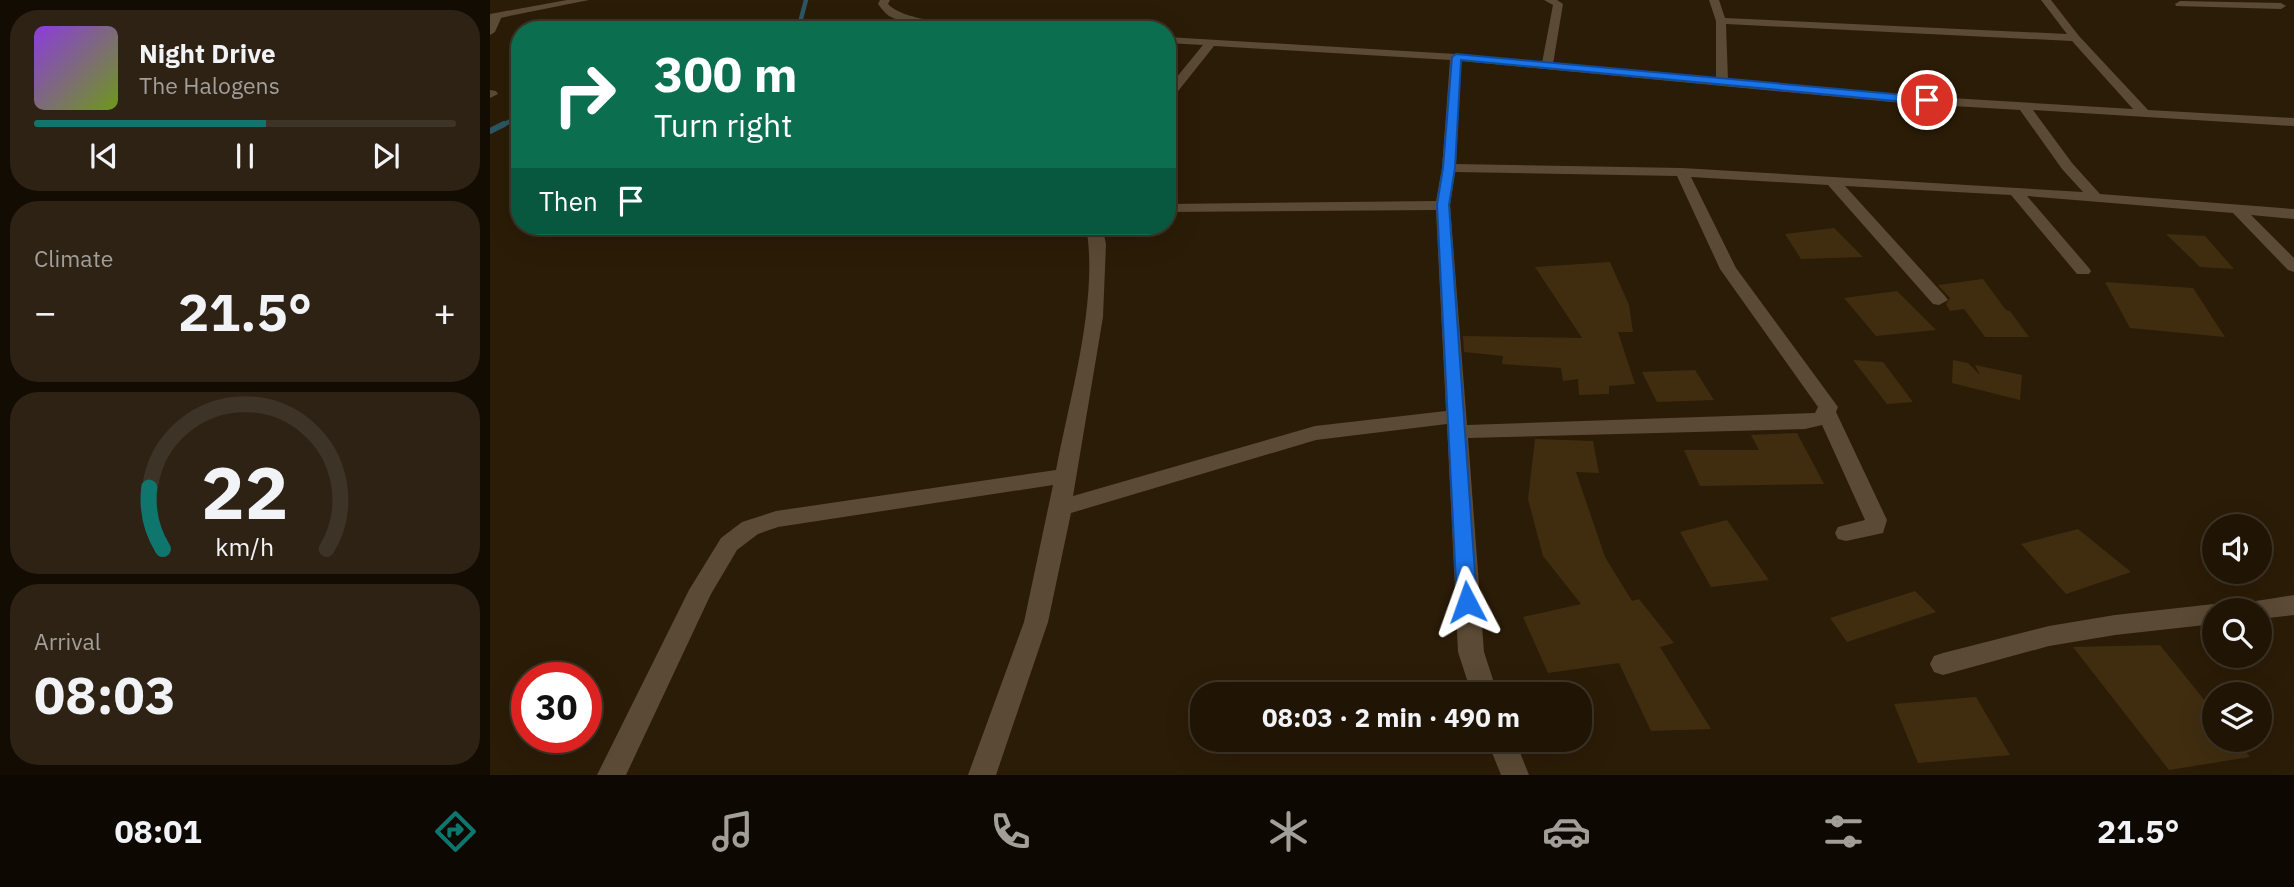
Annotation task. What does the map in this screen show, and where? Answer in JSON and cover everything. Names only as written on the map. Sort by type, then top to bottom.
[{"type":"street","points":[[490,32],[493,17],[584,0]]},
{"type":"street","points":[[885,0],[883,4],[891,13],[925,21]]},
{"type":"street","points":[[1547,66],[1558,4],[1549,0]]},
{"type":"street","points":[[1714,0],[1721,21],[1722,81]]},
{"type":"street","points":[[2046,0],[2074,38],[2144,113]]},
{"type":"street","points":[[2269,0],[2281,6]]},
{"type":"street","points":[[2180,4],[2294,7]]},
{"type":"street","points":[[1721,21],[2074,38]]},
{"type":"street","points":[[1176,40],[1456,57],[2024,107],[2294,122]]},
{"type":"street","points":[[1176,86],[1211,42]]},
{"type":"street","points":[[1456,57],[1449,168],[1443,205],[1471,652],[1481,682]]},
{"type":"street","points":[[2024,107],[2067,166],[2096,199]]},
{"type":"street","points":[[1449,168],[1682,172],[2015,191],[2294,214]]},
{"type":"street","points":[[1060,508],[1315,433],[1457,424],[1804,422],[1823,418],[1828,407],[1728,269],[1682,172]]},
{"type":"street","points":[[1833,181],[1939,300]]},
{"type":"street","points":[[2015,191],[2083,271]]},
{"type":"street","points":[[1176,208],[1443,205]]},
{"type":"street","points":[[2238,209],[2294,267]]},
{"type":"street","points":[[982,775],[1037,622],[1094,317],[1098,244],[1096,235]]},
{"type":"street","points":[[1826,412],[1877,520],[1875,527],[1846,533]]},
{"type":"street","points":[[611,775],[701,590],[729,544],[750,528],[776,519],[1065,476]]},
{"type":"street","points":[[2272,608],[2294,605]]},
{"type":"street","points":[[1943,664],[2049,636],[2202,615]]},
{"type":"street","points":[[1506,752],[1515,775]]},
{"type":"building","points":[[1834,228],[1863,257],[1801,259],[1785,234]]},
{"type":"building","points":[[2166,234],[2205,236],[2234,269],[2200,267]]},
{"type":"building","points":[[1610,262],[1629,305],[1633,332],[1618,332],[1635,384],[1609,386],[1609,394],[1579,395],[1578,379],[1563,381],[1561,368],[1502,364],[1503,356],[1464,352],[1463,336],[1582,338],[1535,267]]},
{"type":"building","points":[[1983,279],[2029,337],[1985,337],[1964,309],[1950,311],[1946,304],[1950,298],[1938,285]]},
{"type":"building","points":[[2105,282],[2193,288],[2225,337],[2130,328]]},
{"type":"building","points":[[1897,291],[1936,330],[1876,336],[1844,298]]},
{"type":"building","points":[[1853,360],[1883,362],[1913,402],[1887,404]]},
{"type":"building","points":[[1953,360],[1968,363],[1980,375],[1975,365],[2022,375],[2020,400],[1952,383]]},
{"type":"building","points":[[1695,370],[1714,400],[1657,402],[1642,372]]},
{"type":"building","points":[[1797,433],[1824,484],[1700,486],[1684,450],[1759,450],[1751,435]]},
{"type":"building","points":[[1535,439],[1593,441],[1599,473],[1576,472],[1605,557],[1632,601],[1639,599],[1674,643],[1660,647],[1711,729],[1651,731],[1619,663],[1548,673],[1523,617],[1581,604],[1543,556],[1528,499]]},
{"type":"building","points":[[1727,520],[1769,580],[1711,587],[1680,532]]},
{"type":"building","points":[[2078,529],[2131,572],[2066,594],[2021,544]]},
{"type":"building","points":[[1915,591],[1936,612],[1847,642],[1830,618]]},
{"type":"building","points":[[2160,645],[2202,697],[2202,752],[2246,752],[2250,757],[2169,770],[2073,647]]},
{"type":"building","points":[[1976,697],[2010,755],[1918,763],[1894,704]]},
{"type":"waterway","points":[[800,21],[806,0]]},
{"type":"waterway","points":[[501,126],[511,121]]},
{"type":"waterway","points":[[490,131],[504,124]]},
{"type":"route","points":[[1467,602],[1459,494],[1459,432],[1455,416],[1443,205],[1449,168],[1456,57],[1927,100]]}]
